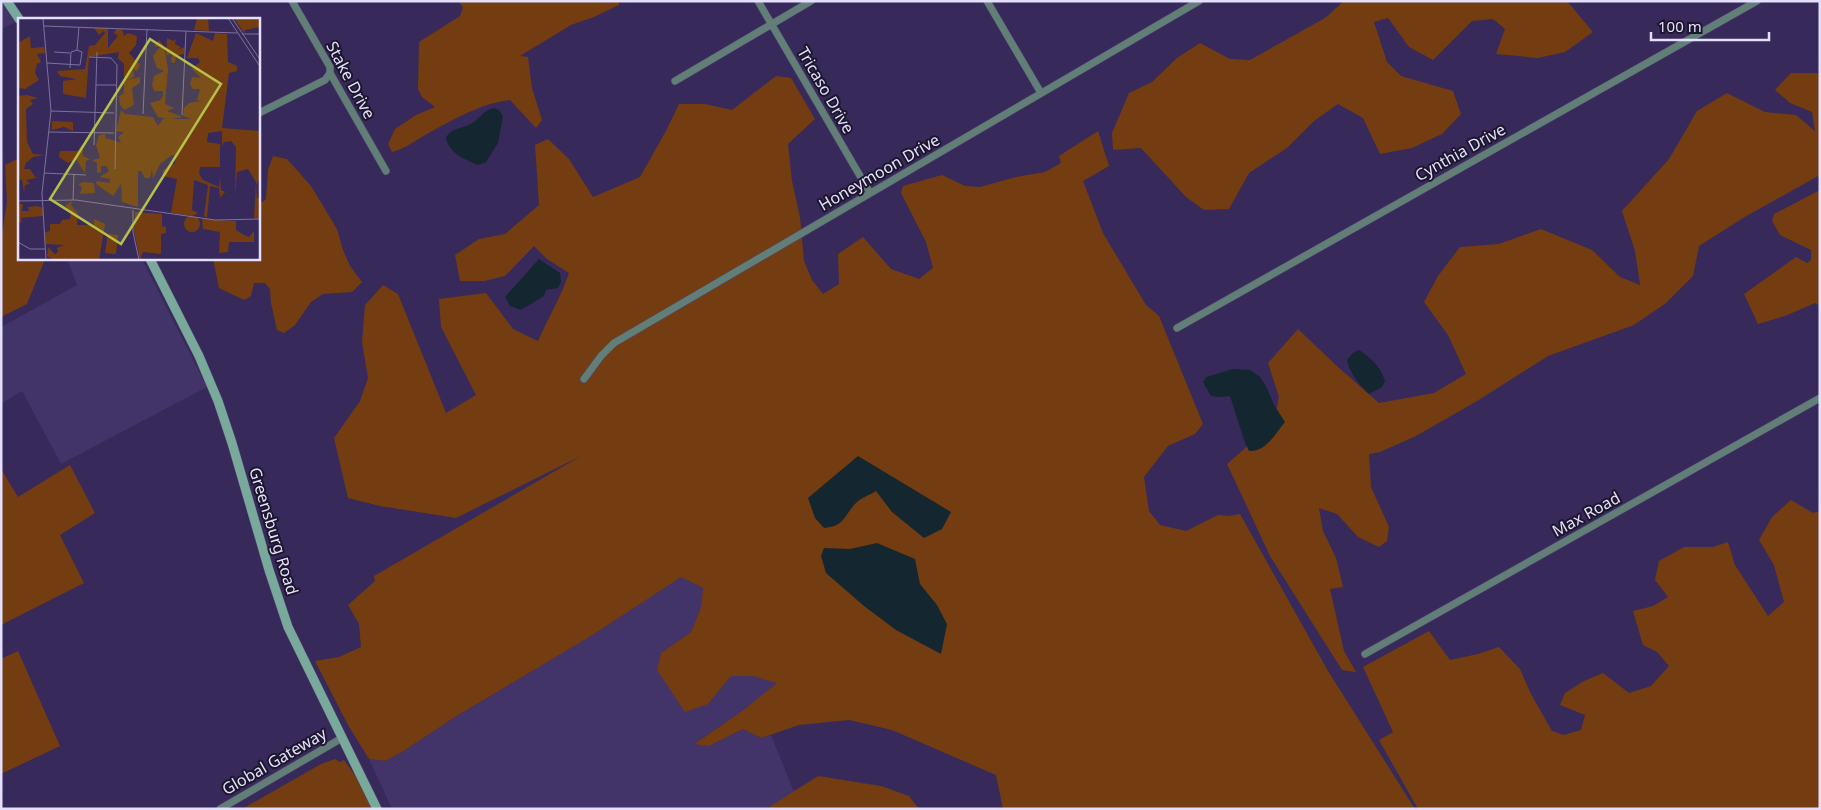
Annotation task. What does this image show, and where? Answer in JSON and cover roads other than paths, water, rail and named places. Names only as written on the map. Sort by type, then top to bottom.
[{"type":"main road","points":[[7,1],[18,18]]},
{"type":"main road","name":"Greensburg Road","points":[[150,260],[210,381],[232,443],[282,612],[377,809]]},
{"type":"street","name":"Stake Drive","points":[[292,1],[330,67],[330,73],[386,171]]},
{"type":"street","name":"Tricaso Drive","points":[[758,1],[870,193]]},
{"type":"street","points":[[675,81],[811,1]]},
{"type":"street","points":[[987,1],[1041,93]]},
{"type":"street","name":"Honeymoon Drive","points":[[584,379],[601,356],[614,343],[1199,1]]},
{"type":"street","name":"Cynthia Drive","points":[[1177,328],[1757,1]]},
{"type":"street","points":[[260,112],[325,80],[330,73]]},
{"type":"street","name":"Max Road","points":[[1366,654],[1820,398]]},
{"type":"street","name":"Global Gateway","points":[[220,809],[342,738]]},
{"type":"water","points":[[494,108],[499,110],[503,116],[498,143],[486,162],[478,165],[454,152],[447,143],[446,137],[455,130],[471,124],[487,111]]},
{"type":"water","points":[[539,259],[560,273],[561,282],[558,288],[546,290],[544,296],[521,310],[510,306],[505,297]]},
{"type":"water","points":[[1359,350],[1375,363],[1385,381],[1382,387],[1369,394],[1355,378],[1347,360],[1353,353]]},
{"type":"water","points":[[1233,369],[1250,370],[1260,377],[1285,422],[1270,441],[1255,451],[1249,451],[1244,440],[1230,396],[1211,396],[1203,382],[1206,377]]},
{"type":"water","points":[[858,456],[951,512],[942,529],[924,538],[892,512],[876,491],[857,502],[840,523],[824,528],[815,518],[808,498]]},
{"type":"water","points":[[877,543],[915,559],[920,584],[937,605],[947,624],[941,654],[896,630],[864,606],[826,573],[821,556],[824,548],[850,549]]}]
